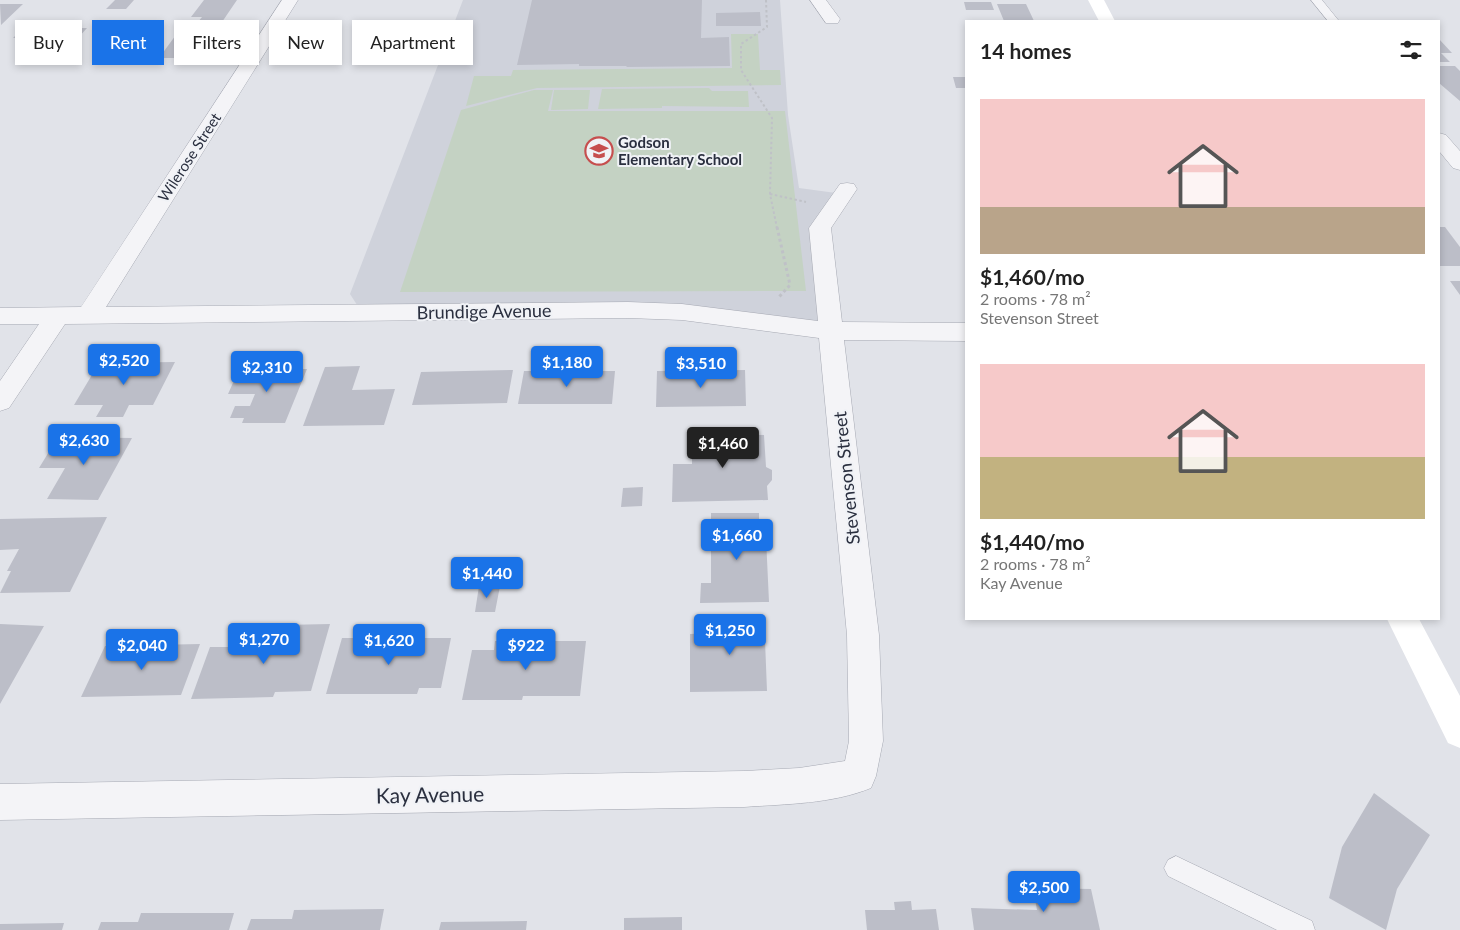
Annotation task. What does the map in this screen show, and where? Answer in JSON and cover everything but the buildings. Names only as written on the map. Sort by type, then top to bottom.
[{"type":"main road","points":[[1096,0],[1106,20]]},
{"type":"main road","points":[[1405,620],[1460,730]]},
{"type":"street","name":"Wilerose Street","points":[[89,314],[290,0]]},
{"type":"street","points":[[818,0],[832,19]]},
{"type":"street","points":[[1440,140],[1460,164]]},
{"type":"street","name":"Stevenson Street","points":[[847,189],[820,228],[829,331],[863,644],[866,741],[859,776]]},
{"type":"street","name":"Brundige Avenue","points":[[0,316],[628,310],[682,312],[829,331],[965,332]]},
{"type":"street","points":[[0,401],[58,315]]},
{"type":"street","name":"Kay Avenue","points":[[0,802],[744,789],[799,786],[859,776]]},
{"type":"lane","points":[[1316,0],[1333,20]]},
{"type":"lane","points":[[1176,868],[1303,930]]},
{"type":"path","points":[[766,0],[767,27],[741,44],[742,70],[772,118],[770,194],[790,286],[781,297],[771,297]]},
{"type":"path","points":[[770,194],[834,208]]},
{"type":"shaded area","name":"Godson Elementary School","points":[[463,0],[780,0],[788,115],[799,188],[836,193],[815,226],[821,324],[359,308],[350,294],[438,65],[473,65],[473,20],[455,20]]},
{"type":"green space","points":[[731,34],[758,34],[760,70],[780,70],[781,85],[537,88],[466,106],[474,76],[511,76],[513,70],[732,68]]},
{"type":"green space","points":[[709,88],[712,91],[748,91],[749,107],[662,106],[662,108],[598,109],[602,89]]},
{"type":"green space","points":[[534,90],[553,90],[548,111],[785,111],[806,291],[400,292],[461,110]]},
{"type":"green space","points":[[554,90],[590,90],[588,109],[551,110]]},
{"type":"place","name":"Godson Elementary School","points":[[599,151]]}]
